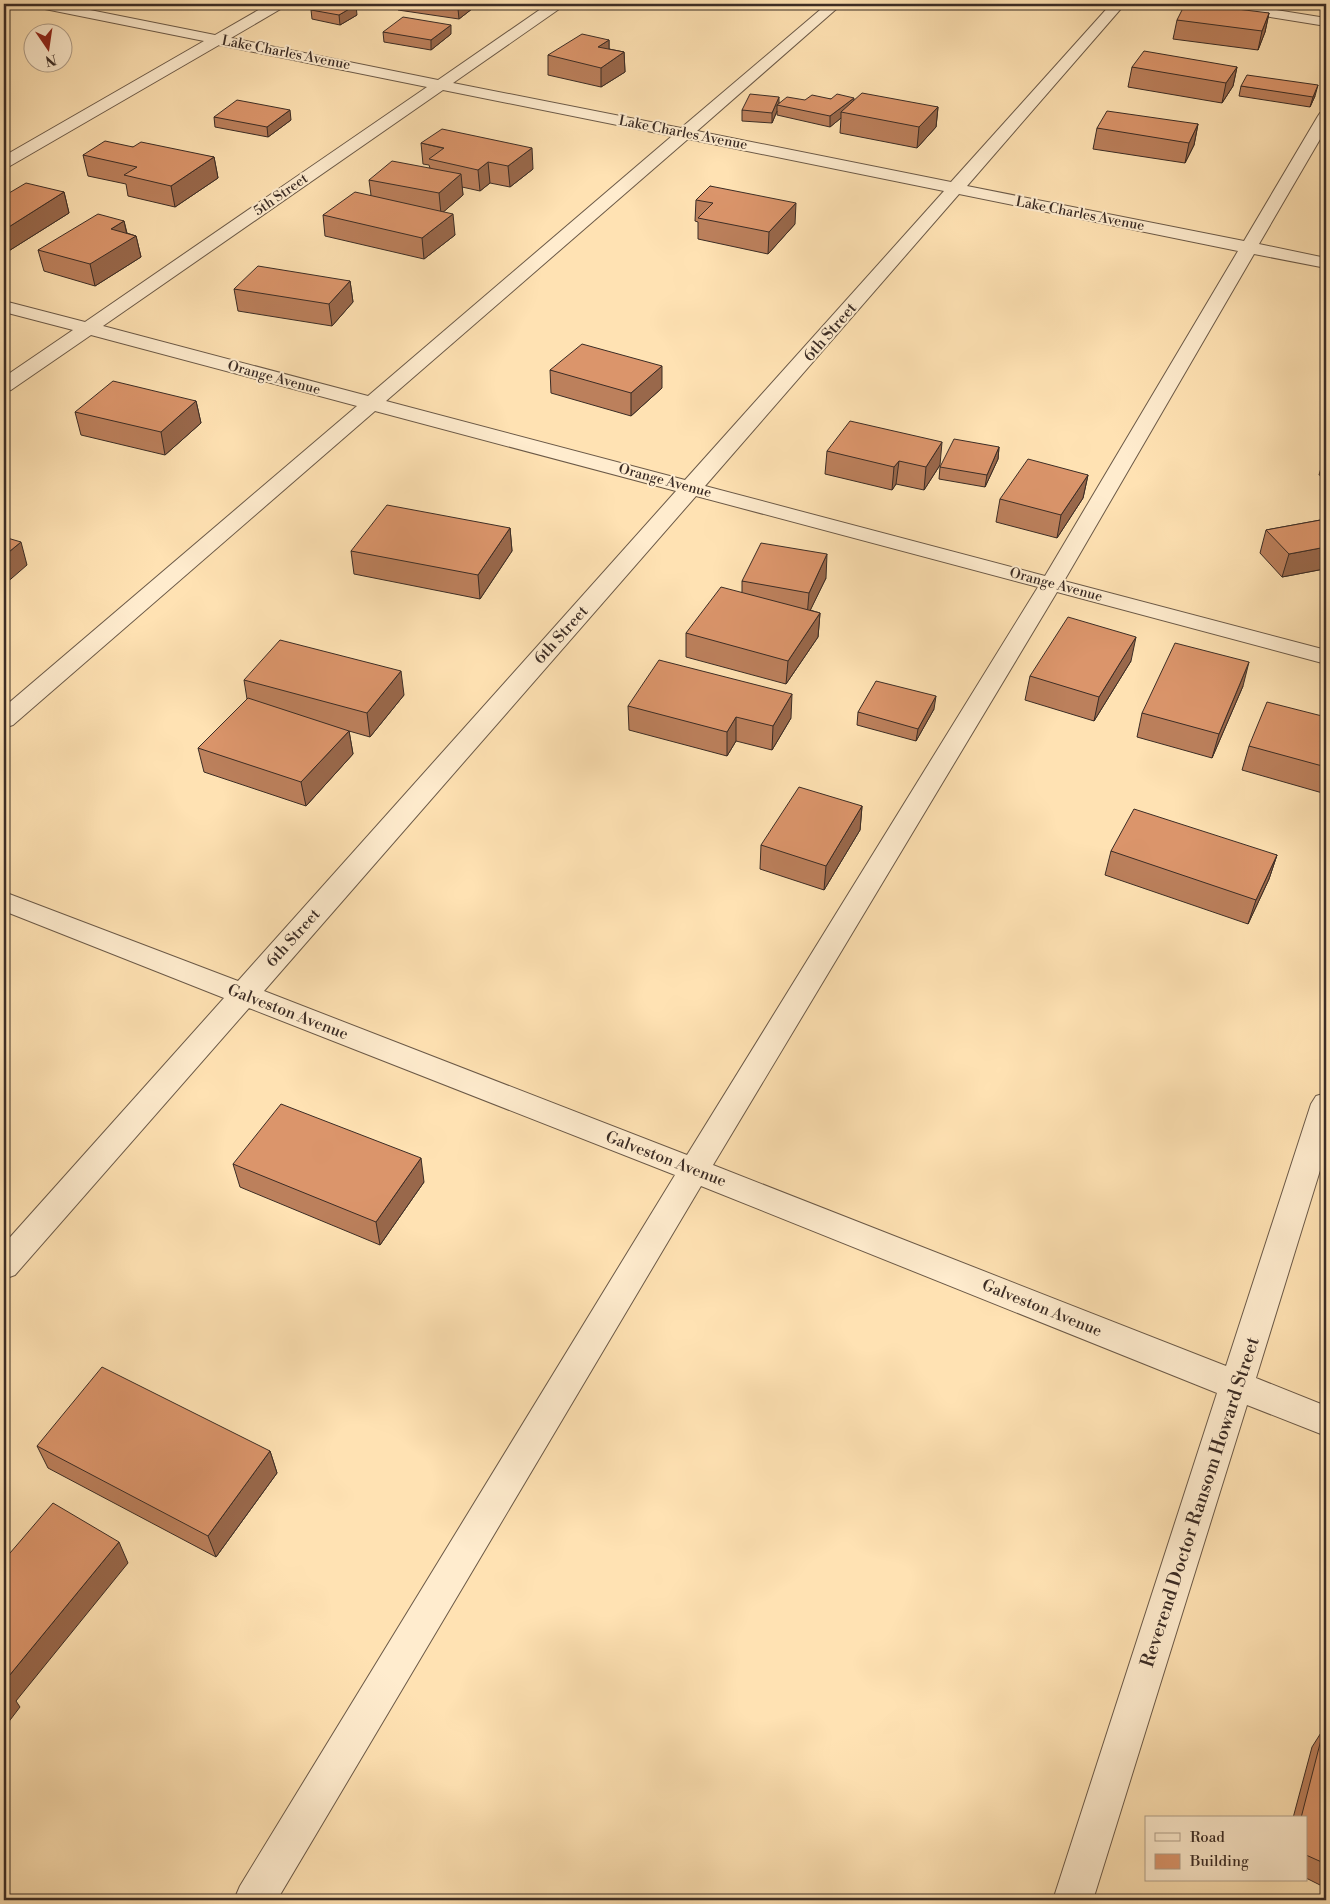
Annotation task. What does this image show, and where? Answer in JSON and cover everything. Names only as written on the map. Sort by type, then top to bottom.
[{"type":"street","name":"Lake Charles Avenue","points":[[40,4],[1326,264]]},
{"type":"street","points":[[4,163],[279,4]]},
{"type":"street","name":"5th Street","points":[[4,386],[557,4]]},
{"type":"street","points":[[4,720],[835,4]]},
{"type":"street","name":"6th Street","points":[[4,1266],[1118,4]]},
{"type":"street","points":[[1214,4],[1326,22]]},
{"type":"street","points":[[254,1900],[694,1170],[1051,584],[1326,116]]},
{"type":"street","name":"Orange Avenue","points":[[4,306],[1326,657]]},
{"type":"street","name":"Galveston Avenue","points":[[4,901],[694,1170],[1326,1421]]},
{"type":"street","name":"Reverend Doctor Ransom Howard Street","points":[[1073,1900],[1326,1104]]},
{"type":"building","points":[[321,4],[356,5],[339,15],[311,10]]},
{"type":"building","points":[[420,4],[466,4],[458,9]]},
{"type":"building","points":[[1185,4],[1269,13],[1262,31],[1177,20]]},
{"type":"building","points":[[403,17],[451,25],[431,40],[383,32]]},
{"type":"building","points":[[582,34],[609,40],[598,47],[624,52],[601,68],[548,55]]},
{"type":"building","points":[[1144,51],[1237,67],[1226,83],[1132,67]]},
{"type":"building","points":[[1247,75],[1318,85],[1313,97],[1241,86]]},
{"type":"building","points":[[862,93],[938,107],[919,127],[841,112]]},
{"type":"building","points":[[750,94],[779,97],[772,113],[742,110]]},
{"type":"building","points":[[837,94],[854,98],[830,116],[777,105],[787,97],[805,100],[812,95],[831,99]]},
{"type":"building","points":[[237,100],[290,110],[267,127],[214,117]]},
{"type":"building","points":[[1107,111],[1198,124],[1189,143],[1097,128]]},
{"type":"building","points":[[442,129],[532,148],[508,166],[488,162],[478,170],[429,159],[444,148],[421,143]]},
{"type":"building","points":[[105,141],[133,147],[141,142],[214,157],[171,186],[124,175],[137,167],[83,155]]},
{"type":"building","points":[[392,161],[461,174],[439,193],[369,180]]},
{"type":"building","points":[[26,183],[64,192],[4,230],[4,196]]},
{"type":"building","points":[[710,186],[796,203],[769,232],[698,218],[713,203],[696,200]]},
{"type":"building","points":[[355,192],[453,214],[422,238],[323,215]]},
{"type":"building","points":[[98,214],[124,221],[111,229],[136,236],[90,264],[38,250]]},
{"type":"building","points":[[258,266],[350,281],[329,304],[234,289]]},
{"type":"building","points":[[582,344],[662,366],[631,393],[550,370]]},
{"type":"building","points":[[113,381],[196,401],[161,432],[75,412]]},
{"type":"building","points":[[850,421],[942,442],[926,467],[899,461],[894,467],[827,451]]},
{"type":"building","points":[[954,439],[999,447],[987,475],[940,467]]},
{"type":"building","points":[[1028,459],[1088,475],[1061,515],[1000,499]]},
{"type":"building","points":[[387,505],[510,528],[478,575],[351,551]]},
{"type":"building","points":[[1326,519],[1326,547],[1289,554],[1266,530]]},
{"type":"building","points":[[4,537],[21,542],[4,556]]},
{"type":"building","points":[[761,543],[827,554],[809,593],[742,581]]},
{"type":"building","points":[[721,587],[820,613],[788,661],[686,633]]},
{"type":"building","points":[[1068,617],[1136,637],[1099,697],[1030,676]]},
{"type":"building","points":[[280,640],[401,671],[367,713],[244,680]]},
{"type":"building","points":[[1175,643],[1249,662],[1219,734],[1142,713]]},
{"type":"building","points":[[659,660],[792,694],[773,726],[736,717],[727,732],[628,706]]},
{"type":"building","points":[[876,681],[936,696],[918,729],[858,712]]},
{"type":"building","points":[[248,698],[349,731],[301,782],[198,748]]},
{"type":"building","points":[[1267,702],[1326,717],[1326,767],[1249,746]]},
{"type":"building","points":[[799,787],[862,806],[826,866],[761,845]]},
{"type":"building","points":[[1134,809],[1277,855],[1256,900],[1111,851]]},
{"type":"building","points":[[281,1104],[421,1158],[376,1222],[233,1164]]},
{"type":"building","points":[[102,1367],[270,1451],[208,1536],[37,1446]]},
{"type":"building","points":[[53,1503],[119,1542],[4,1682],[4,1560]]},
{"type":"building","points":[[4,1685],[8,1687],[4,1693]]},
{"type":"building","points":[[1324,1728],[1326,1729],[1326,1864],[1308,1856],[1308,1816],[1302,1816]]}]
